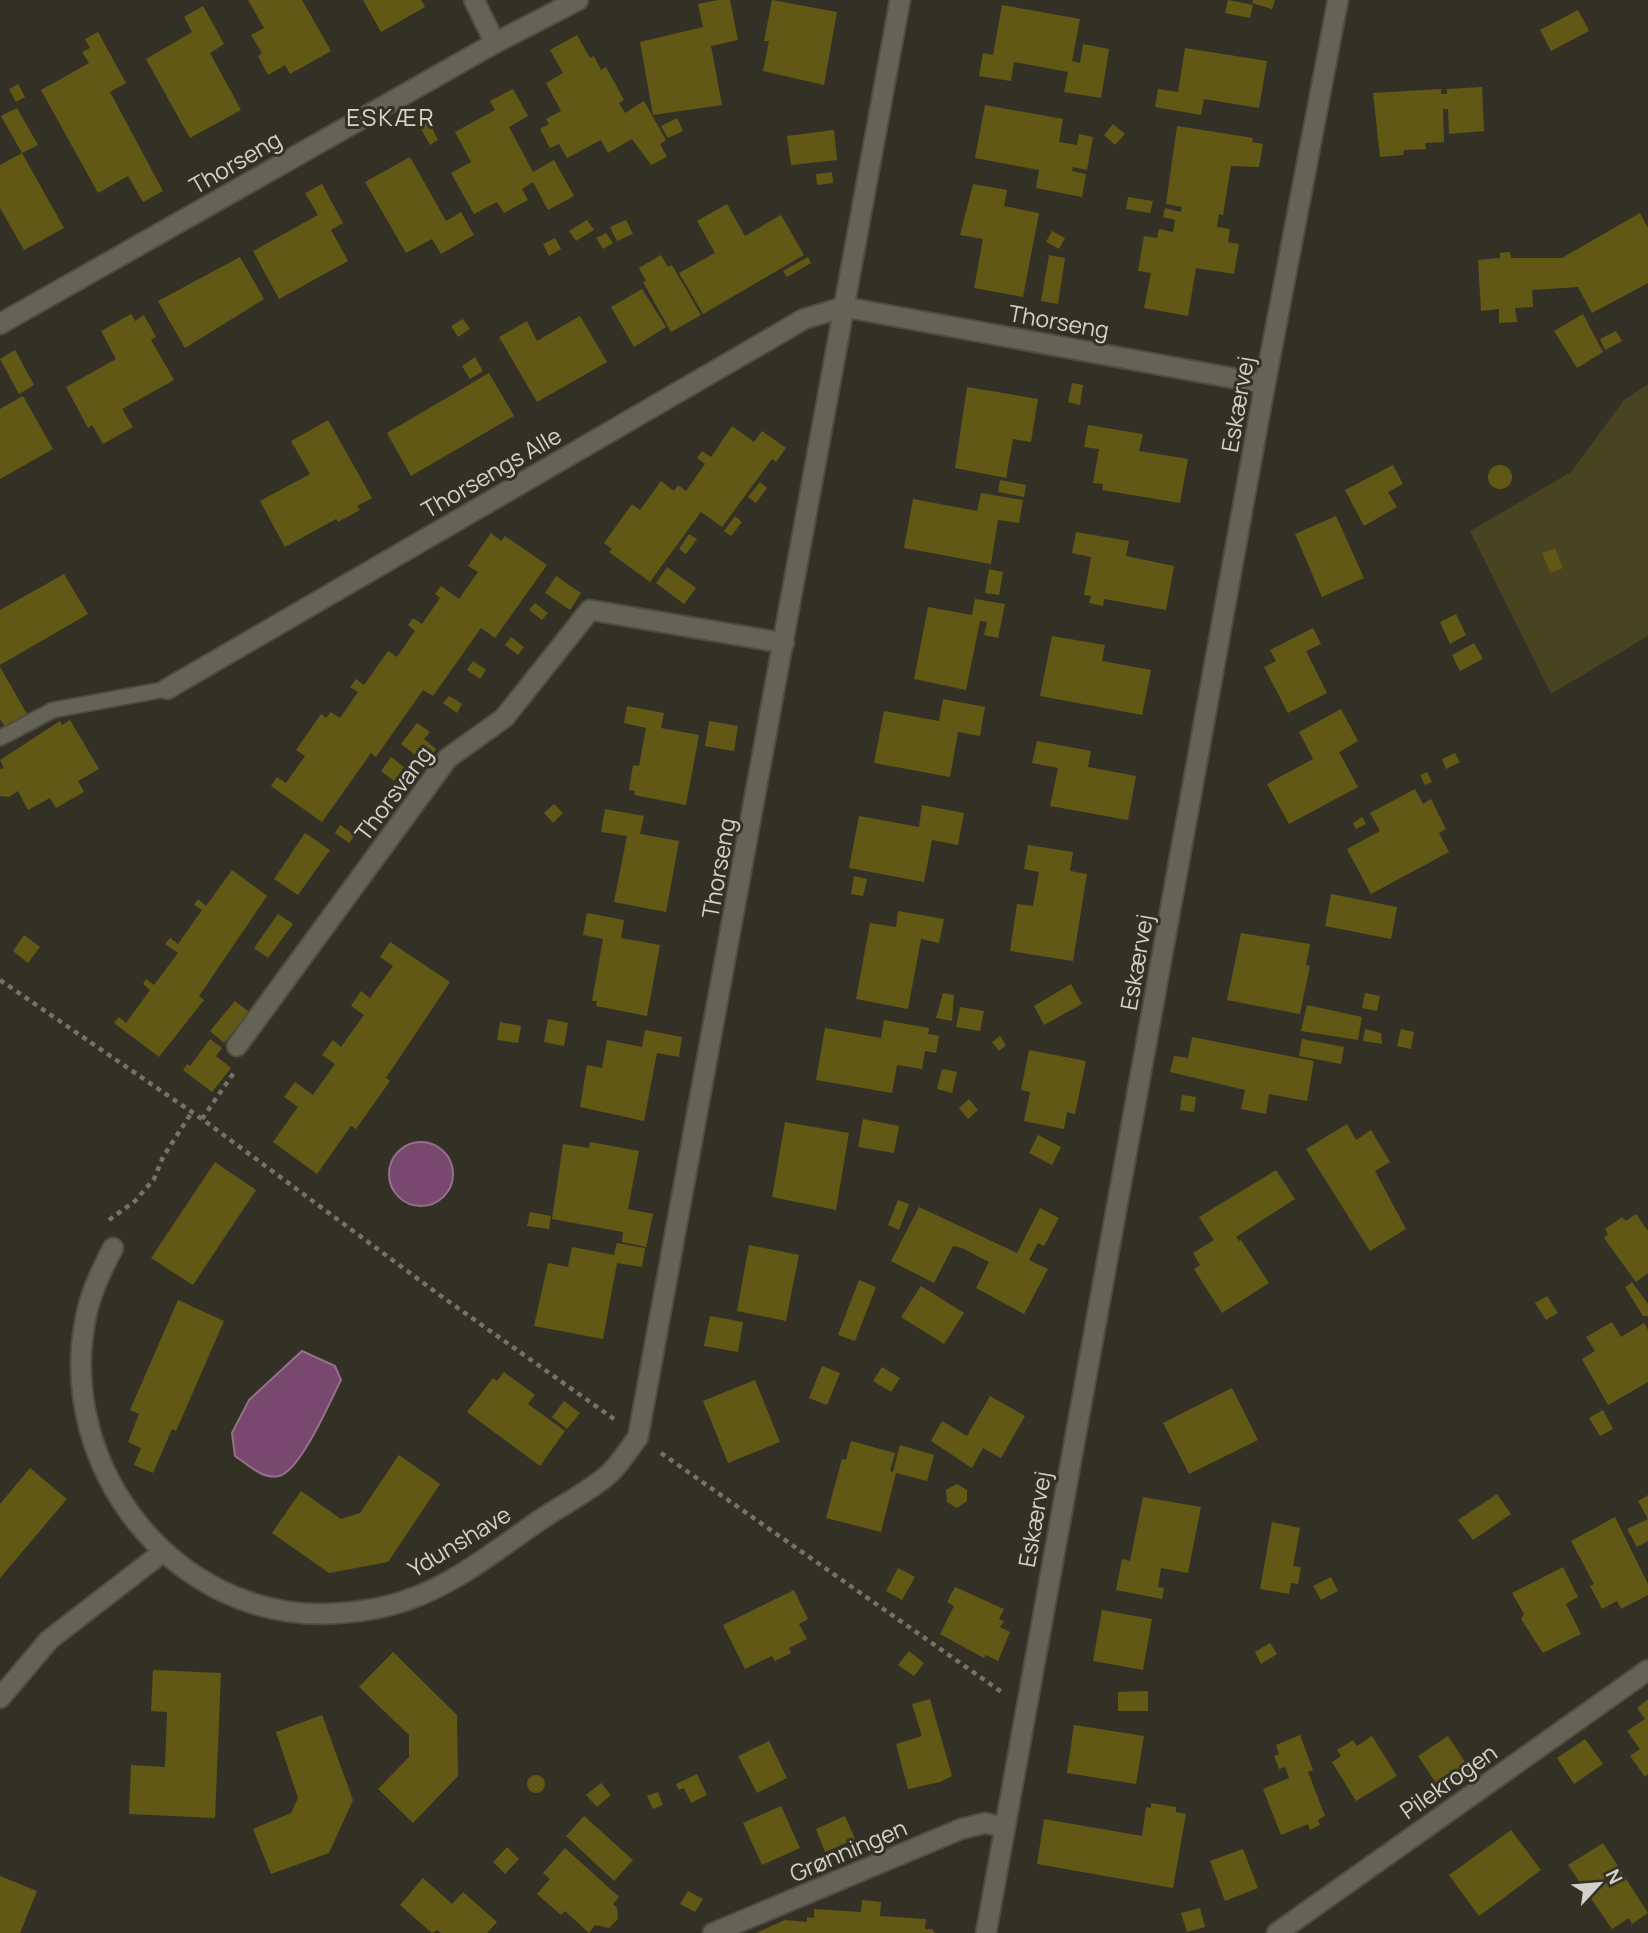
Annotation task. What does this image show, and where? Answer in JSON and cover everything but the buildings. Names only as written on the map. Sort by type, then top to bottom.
[{"type":"street","points":[[474,0],[495,43]]},
{"type":"street","name":"Thorseng","points":[[0,324],[495,43],[578,0]]},
{"type":"street","name":"Thorseng","points":[[638,1437],[900,0]]},
{"type":"street","name":"Eskærvej","points":[[986,1933],[1026,1698],[1265,384],[1338,0]]},
{"type":"street","name":"Thorseng","points":[[844,307],[1265,384]]},
{"type":"street","name":"Thorsengs Alle","points":[[167,689],[804,319],[844,307]]},
{"type":"street","name":"Thorsvang","points":[[237,1046],[448,758],[504,718],[590,610],[784,643]]},
{"type":"street","name":"Ydunshave","points":[[113,1248],[97,1280],[85,1321],[81,1363],[83,1406],[94,1447],[111,1486],[134,1521],[163,1552],[198,1578],[237,1597],[278,1609],[322,1614],[365,1611],[407,1600],[447,1582],[609,1474],[638,1437]]},
{"type":"street","points":[[0,1698],[49,1640],[163,1552]]},
{"type":"street","name":"Pilekrogen","points":[[1277,1933],[1648,1670]]},
{"type":"street","name":"Grønningen","points":[[713,1933],[961,1829],[985,1824],[1004,1826]]},
{"type":"lane","points":[[0,738],[53,710],[167,689]]},
{"type":"path","points":[[0,980],[202,1119],[441,1296],[618,1422]]},
{"type":"path","points":[[202,1119],[234,1075]]},
{"type":"path","points":[[113,1248],[106,1238],[107,1222],[135,1201],[154,1179],[163,1157],[192,1112]]},
{"type":"path","points":[[638,1437],[1002,1693],[1026,1698]]},
{"type":"shaded area","points":[[1648,384],[1648,636],[1551,694],[1470,531],[1571,472],[1624,400]]},
{"type":"shaded area","points":[[421,1142],[433,1144],[444,1151],[451,1162],[451,1186],[444,1197],[433,1204],[421,1206],[409,1204],[398,1197],[391,1186],[389,1174],[391,1162],[398,1151],[409,1144]]},
{"type":"shaded area","points":[[302,1351],[335,1366],[341,1380],[314,1434],[296,1461],[288,1471],[279,1476],[267,1476],[235,1456],[232,1433],[249,1400]]},
{"type":"district","name":"ESKÆR","points":[[391,116]]}]
